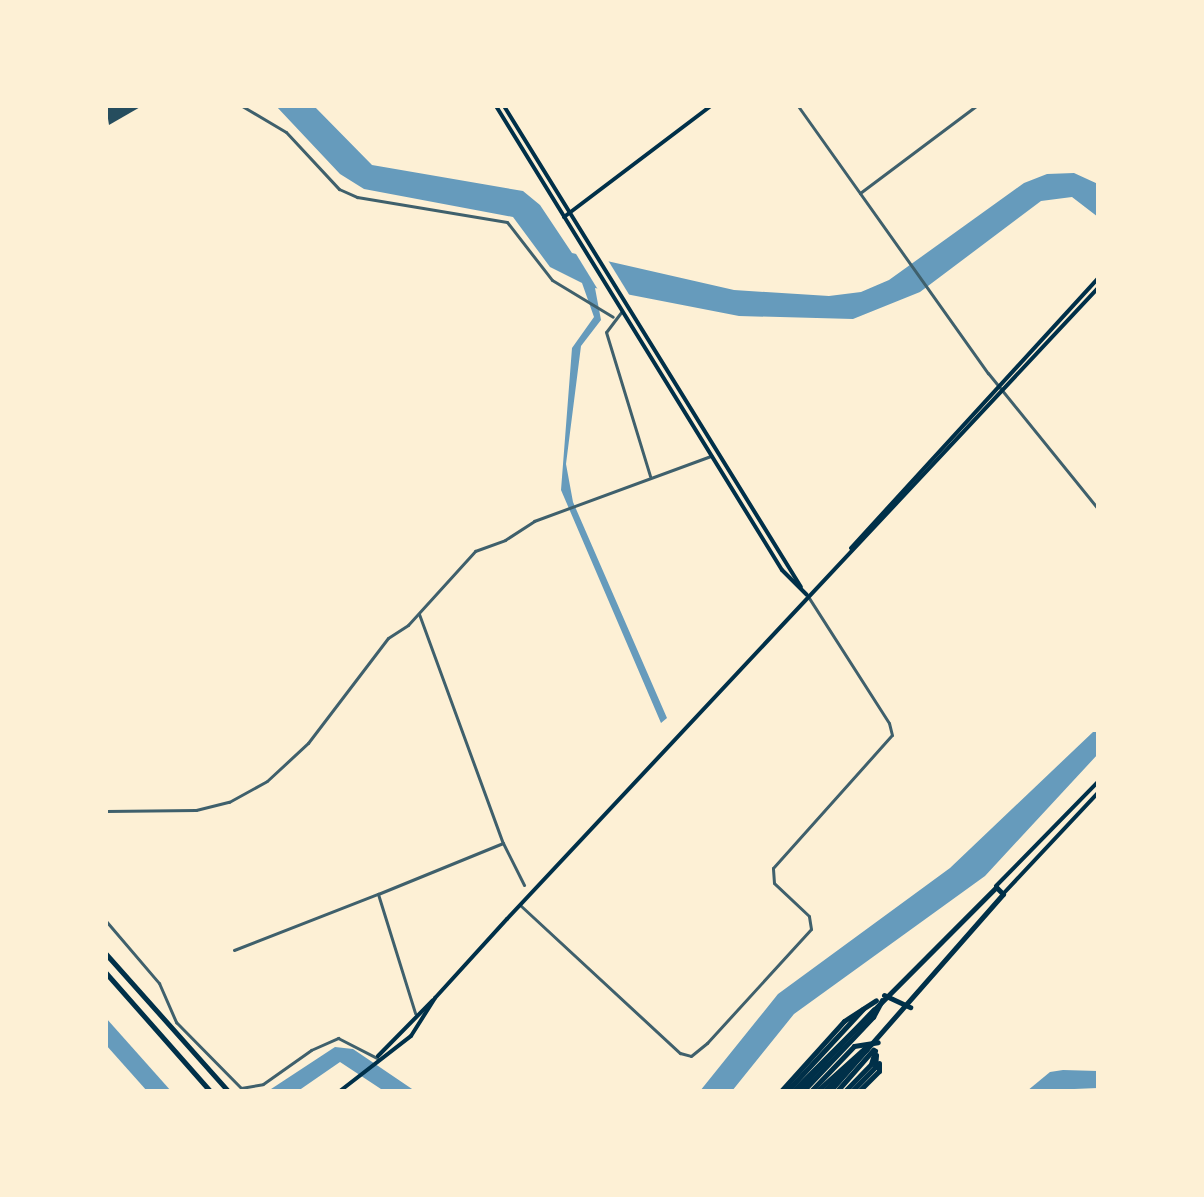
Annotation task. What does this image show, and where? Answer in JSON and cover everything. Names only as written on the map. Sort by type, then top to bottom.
[{"type":"highway","points":[[792,1091],[884,995],[996,887],[1003,894],[910,1007],[830,1091]]},
{"type":"highway","points":[[106,954],[228,1091]]},
{"type":"highway","points":[[106,973],[210,1091]]},
{"type":"highway","points":[[884,995],[910,1007]]},
{"type":"highway","points":[[792,1091],[873,1017],[884,995]]},
{"type":"highway","points":[[792,1091],[844,1021],[884,995]]},
{"type":"highway","points":[[814,1091],[854,1046],[878,1042]]},
{"type":"highway","points":[[824,1091],[878,1042]]},
{"type":"highway","points":[[837,1091],[878,1042]]},
{"type":"highway","points":[[845,1091],[871,1064],[878,1042]]},
{"type":"highway","points":[[852,1091],[875,1067],[878,1042]]},
{"type":"highway","points":[[859,1091],[879,1071],[878,1042]]},
{"type":"main road","points":[[496,106],[784,573],[807,595]]},
{"type":"main road","points":[[504,106],[807,595]]},
{"type":"main road","points":[[564,217],[711,106]]},
{"type":"main road","points":[[850,550],[1098,278]]},
{"type":"main road","points":[[377,1058],[411,1036],[435,998],[520,905],[807,595],[1098,288]]},
{"type":"main road","points":[[996,887],[1098,782]]},
{"type":"main road","points":[[1003,894],[1098,793]]},
{"type":"main road","points":[[340,1091],[377,1058],[415,1013],[435,998]]},
{"type":"street","points":[[242,106],[286,132],[339,189],[357,197],[507,222],[546,273],[613,317]]},
{"type":"street","points":[[798,106],[998,385],[1098,509]]},
{"type":"street","points":[[860,193],[976,106]]},
{"type":"street","points":[[622,311],[613,317],[606,332],[650,476]]},
{"type":"street","points":[[106,811],[196,810],[229,802],[267,781],[308,743],[388,638],[419,614],[475,551],[563,510],[711,456]]},
{"type":"street","points":[[520,905],[680,1053],[691,1056],[707,1043],[811,929],[809,916],[774,883],[774,866],[892,735],[889,723],[807,595]]},
{"type":"street","points":[[419,614],[503,843],[524,885]]},
{"type":"street","points":[[234,950],[503,843]]},
{"type":"street","points":[[378,894],[415,1013]]},
{"type":"street","points":[[106,921],[159,983],[176,1022],[241,1088],[263,1084],[311,1050],[338,1038],[377,1058]]},
{"type":"water","points":[[276,106],[314,106],[372,165],[523,191],[540,205],[572,253],[734,290],[829,296],[861,292],[889,280],[1024,183],[1047,174],[1074,173],[1098,184],[1098,217],[1072,197],[1041,201],[920,292],[853,319],[739,316],[595,288],[601,320],[581,346],[566,464],[573,502],[667,718],[661,723],[561,490],[572,348],[594,317],[582,283],[550,267],[513,217],[364,189],[340,174]]},
{"type":"water","points":[[1093,732],[1098,732],[1098,754],[985,876],[794,1014],[732,1091],[700,1091],[778,994],[950,868]]},
{"type":"water","points":[[106,1018],[171,1091],[147,1091],[106,1045]]},
{"type":"water","points":[[335,1047],[353,1049],[415,1091],[384,1091],[340,1062],[298,1091],[268,1091]]},
{"type":"water","points":[[1098,1071],[1098,1088],[1027,1091],[1050,1072]]},
{"type":"pier","points":[[573,249],[606,257],[633,301],[600,293]]},
{"type":"building","points":[[106,106],[142,106],[109,125]]}]
